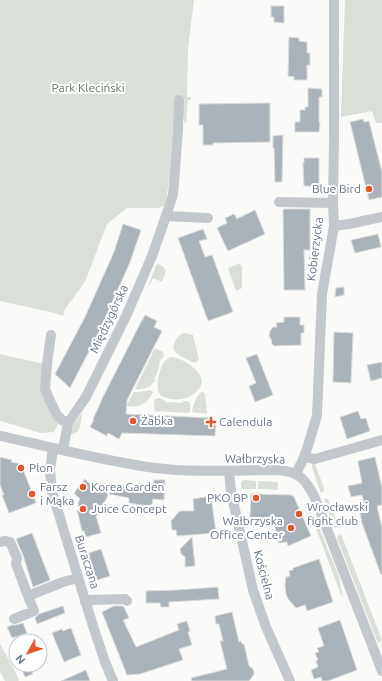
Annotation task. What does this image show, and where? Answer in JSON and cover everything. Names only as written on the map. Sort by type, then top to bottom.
[{"type":"street","name":"Kobierzycka","points":[[296,474],[304,458],[317,414],[322,294],[334,226],[334,0]]},
{"type":"street","name":"Międzygórska","points":[[58,449],[68,422],[86,397],[127,314],[152,256],[166,216],[172,195],[179,100]]},
{"type":"street","points":[[279,202],[333,203]]},
{"type":"street","points":[[166,216],[208,218]]},
{"type":"street","points":[[334,226],[382,217]]},
{"type":"street","points":[[51,336],[45,389],[57,415],[62,420],[68,422]]},
{"type":"street","name":"Wałbrzyska","points":[[0,436],[115,461],[155,468],[229,471],[279,470],[289,471],[296,474],[303,479],[309,487],[316,502],[382,671]]},
{"type":"street","points":[[304,458],[315,459],[382,440]]},
{"type":"street","name":"Buraczana","points":[[58,449],[50,472],[52,492],[85,602],[113,681]]},
{"type":"street","name":"Kościelna","points":[[229,471],[231,492],[253,590],[266,628],[290,681]]},
{"type":"street","points":[[0,542],[10,542],[17,558],[16,564],[34,611],[14,620]]},
{"type":"street","points":[[28,596],[63,582],[78,578]]},
{"type":"street","points":[[85,602],[90,600],[125,599],[127,601]]},
{"type":"green space","name":"Park Kleciński","points":[[0,0],[194,0],[188,48],[187,97],[191,97],[191,100],[188,100],[186,124],[183,115],[184,100],[175,99],[169,177],[165,205],[159,208],[127,208],[107,224],[85,282],[65,309],[63,316],[0,301]]},
{"type":"green space","points":[[345,0],[382,0],[382,123],[376,123],[372,111],[341,117]]},
{"type":"green space","points":[[159,264],[165,270],[162,282],[153,278],[150,285],[149,284],[156,265]]},
{"type":"green space","points":[[238,264],[242,267],[242,288],[236,291],[228,268]]},
{"type":"green space","points":[[184,333],[193,335],[199,359],[196,362],[192,362],[178,355],[174,349],[179,335]]},
{"type":"green space","points":[[155,348],[163,352],[164,355],[162,360],[161,359],[159,362],[155,380],[146,388],[135,389]]},
{"type":"green space","points":[[0,354],[44,364],[41,390],[59,422],[54,432],[40,433],[0,421]]},
{"type":"green space","points":[[170,357],[182,360],[199,373],[201,385],[191,396],[182,399],[169,399],[159,393],[158,381],[160,372],[165,361]]},
{"type":"green space","points":[[150,390],[153,392],[146,402],[139,406],[126,406],[134,392]]},
{"type":"green space","points":[[201,392],[205,394],[207,414],[192,412],[193,406]]},
{"type":"green space","points":[[158,398],[168,403],[182,403],[188,401],[190,403],[190,412],[155,411],[154,400]]},
{"type":"green space","points":[[82,413],[78,430],[74,434],[70,434],[73,425]]},
{"type":"green space","points":[[312,463],[315,464],[324,488],[323,492],[321,493],[312,468]]},
{"type":"green space","points":[[244,480],[256,481],[256,489],[241,489],[241,482]]},
{"type":"green space","points":[[258,481],[278,482],[278,490],[258,489]]},
{"type":"green space","points":[[324,499],[328,499],[338,526],[335,528],[333,526]]},
{"type":"green space","points":[[311,515],[314,515],[338,574],[343,596],[341,595]]},
{"type":"green space","points":[[341,534],[382,640],[378,643],[337,538]]},
{"type":"green space","points":[[0,644],[8,658],[8,673],[16,673],[19,681],[5,681],[0,672]]},
{"type":"building","points":[[271,6],[284,6],[284,23],[274,22],[274,17],[271,17]]},
{"type":"building","points":[[289,37],[299,38],[299,41],[307,42],[307,53],[310,53],[310,65],[307,65],[307,80],[294,80],[294,77],[288,76]]},
{"type":"building","points":[[308,88],[322,89],[322,97],[319,97],[319,132],[295,132],[295,122],[300,122],[300,110],[305,110],[305,107],[308,107]]},
{"type":"building","points":[[270,103],[270,142],[213,143],[213,145],[203,145],[203,125],[199,125],[199,104]]},
{"type":"building","points":[[363,119],[364,122],[369,121],[382,172],[382,197],[369,200],[350,122]]},
{"type":"building","points":[[283,135],[282,182],[275,182],[273,136]]},
{"type":"building","points":[[304,158],[319,158],[319,186],[304,186]]},
{"type":"building","points":[[283,209],[310,209],[310,250],[304,250],[305,290],[284,290]]},
{"type":"building","points":[[255,210],[265,234],[228,251],[217,228],[227,223],[225,218],[234,214],[237,219]]},
{"type":"building","points":[[123,224],[141,230],[130,262],[101,328],[70,388],[55,374],[85,317],[114,252]]},
{"type":"building","points":[[203,229],[207,239],[199,241],[205,257],[212,255],[233,312],[208,321],[178,238]]},
{"type":"building","points":[[378,234],[381,247],[355,253],[351,240]]},
{"type":"building","points":[[344,287],[344,295],[335,297],[336,288]]},
{"type":"building","points":[[145,315],[157,321],[154,327],[162,331],[127,400],[126,414],[210,418],[210,420],[216,420],[215,436],[122,433],[119,439],[108,433],[107,436],[90,427],[101,401]]},
{"type":"building","points":[[284,317],[300,317],[300,325],[304,325],[304,333],[301,333],[301,345],[274,346],[272,344],[269,336],[270,331],[273,327],[277,327],[276,323],[284,322]]},
{"type":"building","points":[[334,332],[353,333],[351,383],[333,382]]},
{"type":"building","points":[[257,354],[273,395],[255,402],[249,386],[256,383],[246,358]]},
{"type":"building","points":[[382,362],[382,378],[371,381],[367,365]]},
{"type":"building","points":[[358,411],[361,419],[366,418],[370,431],[347,439],[340,417]]},
{"type":"building","points":[[0,457],[12,460],[11,462],[21,464],[36,503],[9,513],[0,485]]},
{"type":"building","points":[[375,457],[382,488],[382,505],[377,506],[382,528],[381,575],[362,523],[360,513],[366,512],[362,495],[351,497],[348,486],[362,483],[358,461]]},
{"type":"building","points":[[85,479],[92,486],[95,482],[103,483],[108,495],[98,510],[100,512],[96,516],[101,533],[86,537],[84,531],[82,531],[77,510],[79,510],[78,503],[80,499],[74,493]]},
{"type":"building","points":[[154,480],[165,480],[164,500],[153,499],[152,504],[149,506],[129,503],[129,498],[109,494],[118,484],[153,490]]},
{"type":"building","name":"Wałbrzyska Office Center","points":[[251,494],[291,495],[294,497],[311,536],[288,546],[287,542],[279,543],[273,519],[250,518]]},
{"type":"building","points":[[211,496],[216,533],[177,536],[176,530],[172,530],[171,521],[180,511],[194,511],[193,499]]},
{"type":"building","points":[[32,533],[50,580],[33,587],[23,555],[16,539]]},
{"type":"building","points":[[192,537],[195,566],[185,567],[185,557],[181,554],[180,549]]},
{"type":"building","points":[[101,549],[110,576],[97,580],[96,576],[94,577],[88,558],[90,557],[89,553]]},
{"type":"building","points":[[319,559],[333,602],[307,611],[305,605],[296,608],[288,599],[286,594],[286,577],[290,576],[289,571],[293,570],[293,568]]},
{"type":"building","points":[[218,587],[219,599],[169,602],[169,607],[161,607],[160,603],[146,603],[146,591]]},
{"type":"building","points":[[63,606],[65,613],[37,624],[35,618],[39,614]]},
{"type":"building","points":[[114,606],[124,607],[129,618],[123,620],[136,647],[179,630],[177,624],[187,621],[190,631],[188,632],[192,645],[179,649],[183,660],[140,674],[127,675],[102,612]]},
{"type":"building","points":[[232,612],[239,642],[241,641],[242,644],[244,644],[249,666],[254,671],[254,674],[249,681],[192,681],[191,678],[227,669],[220,641],[223,641],[219,624],[216,624],[215,616]]},
{"type":"building","points":[[340,620],[357,670],[328,681],[322,681],[321,677],[314,679],[311,670],[318,667],[316,661],[318,660],[315,653],[319,652],[317,648],[324,646],[318,628]]},
{"type":"building","points":[[23,623],[27,633],[10,633],[7,627]]},
{"type":"building","points":[[71,628],[81,655],[64,662],[52,633],[62,629],[63,631]]},
{"type":"building","points":[[86,670],[90,681],[61,681]]},
{"type":"building","points":[[23,673],[33,673],[33,674],[25,677]]},
{"type":"place","name":"Blue Bird","points":[[369,189]]},
{"type":"place","name":"Żabka","points":[[133,421]]},
{"type":"place","name":"Calendula","points":[[211,422]]},
{"type":"place","name":"Plon","points":[[21,468]]},
{"type":"place","name":"Korea Garden","points":[[83,487]]},
{"type":"place","name":"Farsz i Mąka","points":[[32,494]]},
{"type":"place","name":"PKO BP","points":[[256,498]]},
{"type":"place","name":"Juice Concept","points":[[83,509]]},
{"type":"place","name":"Wrocławski fight club","points":[[299,514]]},
{"type":"place","name":"Wałbrzyska Office Center","points":[[291,528]]}]
